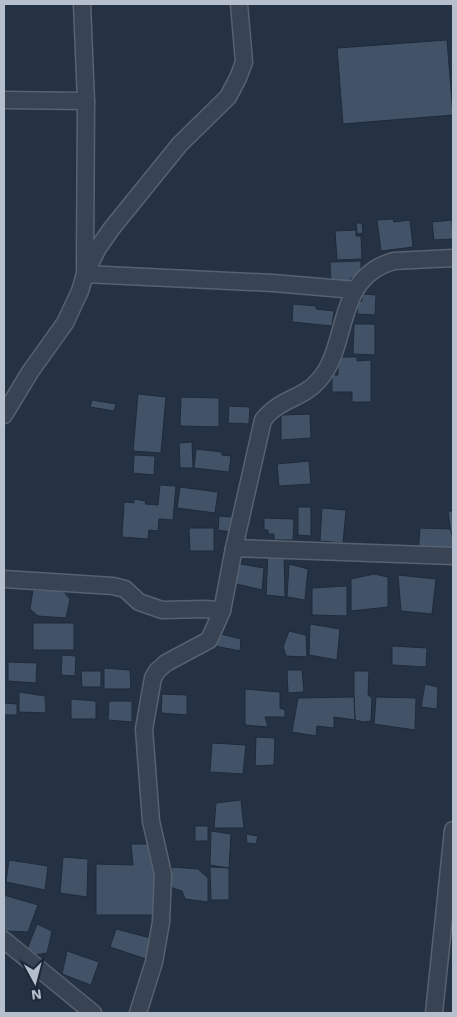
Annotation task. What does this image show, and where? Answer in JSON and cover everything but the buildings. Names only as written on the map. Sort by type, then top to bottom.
[{"type":"street","points":[[82,4],[86,101],[85,274]]},
{"type":"street","points":[[4,415],[30,372],[65,323],[98,248],[133,199],[180,144],[228,97],[244,62],[239,4]]},
{"type":"street","points":[[4,100],[86,101]]},
{"type":"street","points":[[138,1013],[154,962],[162,922],[163,874],[151,821],[144,729],[153,678],[157,671],[166,663],[209,640],[222,611],[263,420],[275,406],[303,393],[320,380],[332,357],[346,312],[356,290],[369,275],[385,264],[394,261],[453,258]]},
{"type":"street","points":[[85,274],[273,283],[356,290]]},
{"type":"street","points":[[234,548],[453,556]]},
{"type":"street","points":[[4,579],[113,586],[125,589],[139,602],[162,610],[206,609],[222,611]]},
{"type":"street","points":[[434,1013],[453,830]]},
{"type":"street","points":[[4,940],[93,1013]]}]
